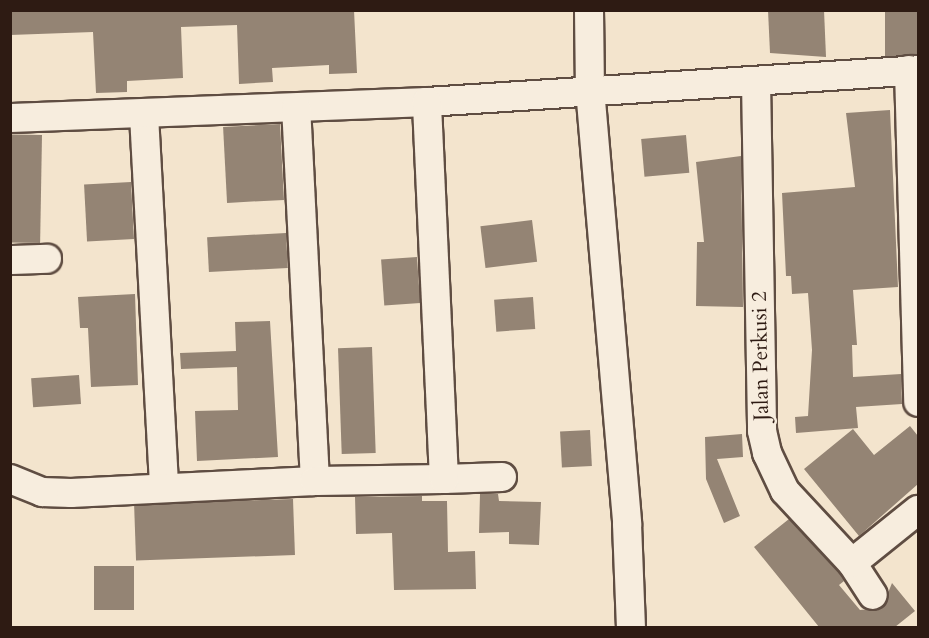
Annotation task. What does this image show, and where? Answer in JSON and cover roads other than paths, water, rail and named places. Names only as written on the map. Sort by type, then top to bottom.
[{"type":"street","points":[[589,10],[590,89],[627,524],[631,627]]},
{"type":"street","points":[[10,118],[144,115],[427,102],[590,89],[914,70],[918,402]]},
{"type":"street","name":"Jalan Perkusi 2","points":[[756,81],[762,431],[784,491],[852,563],[873,595]]},
{"type":"street","points":[[427,102],[444,479]]},
{"type":"street","points":[[296,108],[315,481]]},
{"type":"street","points":[[144,115],[164,487]]},
{"type":"street","points":[[10,260],[47,259]]},
{"type":"street","points":[[10,479],[42,492],[315,481],[502,477]]},
{"type":"street","points":[[852,563],[918,510]]}]
